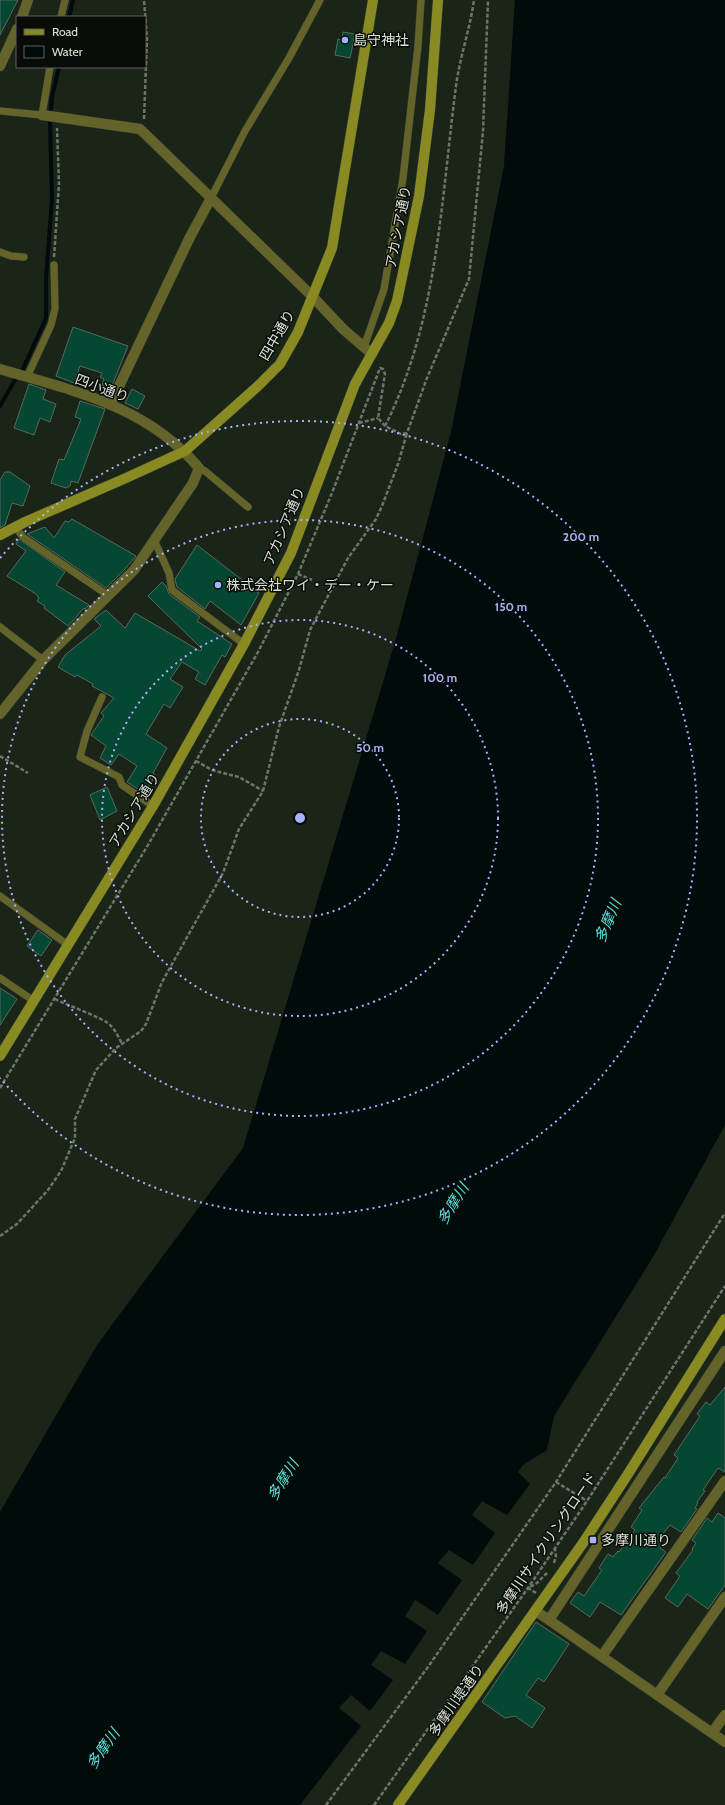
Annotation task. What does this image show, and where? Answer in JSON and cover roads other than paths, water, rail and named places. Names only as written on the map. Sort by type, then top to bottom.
[{"type":"street","points":[[22,16],[28,0]]},
{"type":"street","name":"四中通り","points":[[0,535],[185,451],[258,386],[280,364],[298,332],[332,248],[373,0]]},
{"type":"street","name":"アカシア通り","points":[[0,1056],[153,806],[244,644],[290,553],[355,384],[389,323],[396,301],[419,196],[430,110],[438,0]]},
{"type":"street","points":[[0,66],[16,32]]},
{"type":"street","points":[[42,115],[140,129],[313,297],[343,329],[372,354]]},
{"type":"street","points":[[111,403],[190,237],[211,198]]},
{"type":"street","name":"四小通り","points":[[0,369],[111,403],[150,424],[185,451],[199,468]]},
{"type":"street","points":[[0,714],[43,660],[134,570],[155,542],[193,483],[199,468]]},
{"type":"street","points":[[725,1319],[628,1474],[536,1611],[725,1742]]},
{"type":"street","points":[[549,1620],[725,1351]]},
{"type":"street","points":[[602,1656],[725,1481]]},
{"type":"street","points":[[657,1694],[725,1597]]},
{"type":"street","name":"多摩川堤通り","points":[[398,1805],[536,1611]]},
{"type":"street","points":[[712,1733],[725,1715]]},
{"type":"lane","points":[[61,16],[65,0]]},
{"type":"lane","points":[[211,198],[245,130],[289,58],[320,0]]},
{"type":"lane","points":[[364,347],[384,289],[403,178],[418,54],[420,0]]},
{"type":"lane","points":[[0,111],[42,115],[50,68]]},
{"type":"lane","points":[[0,252],[11,256],[24,257]]},
{"type":"lane","points":[[27,377],[51,325],[55,309],[54,265]]},
{"type":"lane","points":[[199,468],[205,471],[248,508]]},
{"type":"lane","points":[[15,527],[24,538],[109,596]]},
{"type":"lane","points":[[155,542],[169,573],[172,590],[244,644]]},
{"type":"lane","points":[[0,627],[43,660]]},
{"type":"lane","points":[[102,697],[87,732],[80,757],[119,777],[122,785],[153,806]]},
{"type":"lane","points":[[0,896],[68,945]]},
{"type":"lane","points":[[0,978],[34,1001]]},
{"type":"water","name":"多摩川","points":[[515,0],[725,0],[725,1125],[653,1257],[554,1416],[547,1450],[523,1465],[518,1472],[530,1484],[507,1515],[482,1501],[472,1515],[495,1533],[473,1565],[449,1550],[438,1563],[462,1580],[438,1615],[415,1600],[405,1616],[427,1631],[405,1664],[381,1651],[371,1665],[393,1680],[370,1711],[351,1695],[339,1708],[361,1726],[300,1805],[0,1805],[0,1512],[97,1345],[243,1148],[395,642],[451,432],[504,166]]},
{"type":"waterway","points":[[69,16],[73,0]]},
{"type":"waterway","points":[[23,369],[46,318],[46,278],[52,199],[50,122],[52,97],[59,68]]},
{"type":"waterway","points":[[0,406],[15,380]]},
{"type":"place","name":"島守神社","points":[[345,40]]},
{"type":"place","name":"株式会社ワイ・デー・ケー","points":[[218,585]]},
{"type":"place","name":"多摩川通り","points":[[593,1540]]}]
